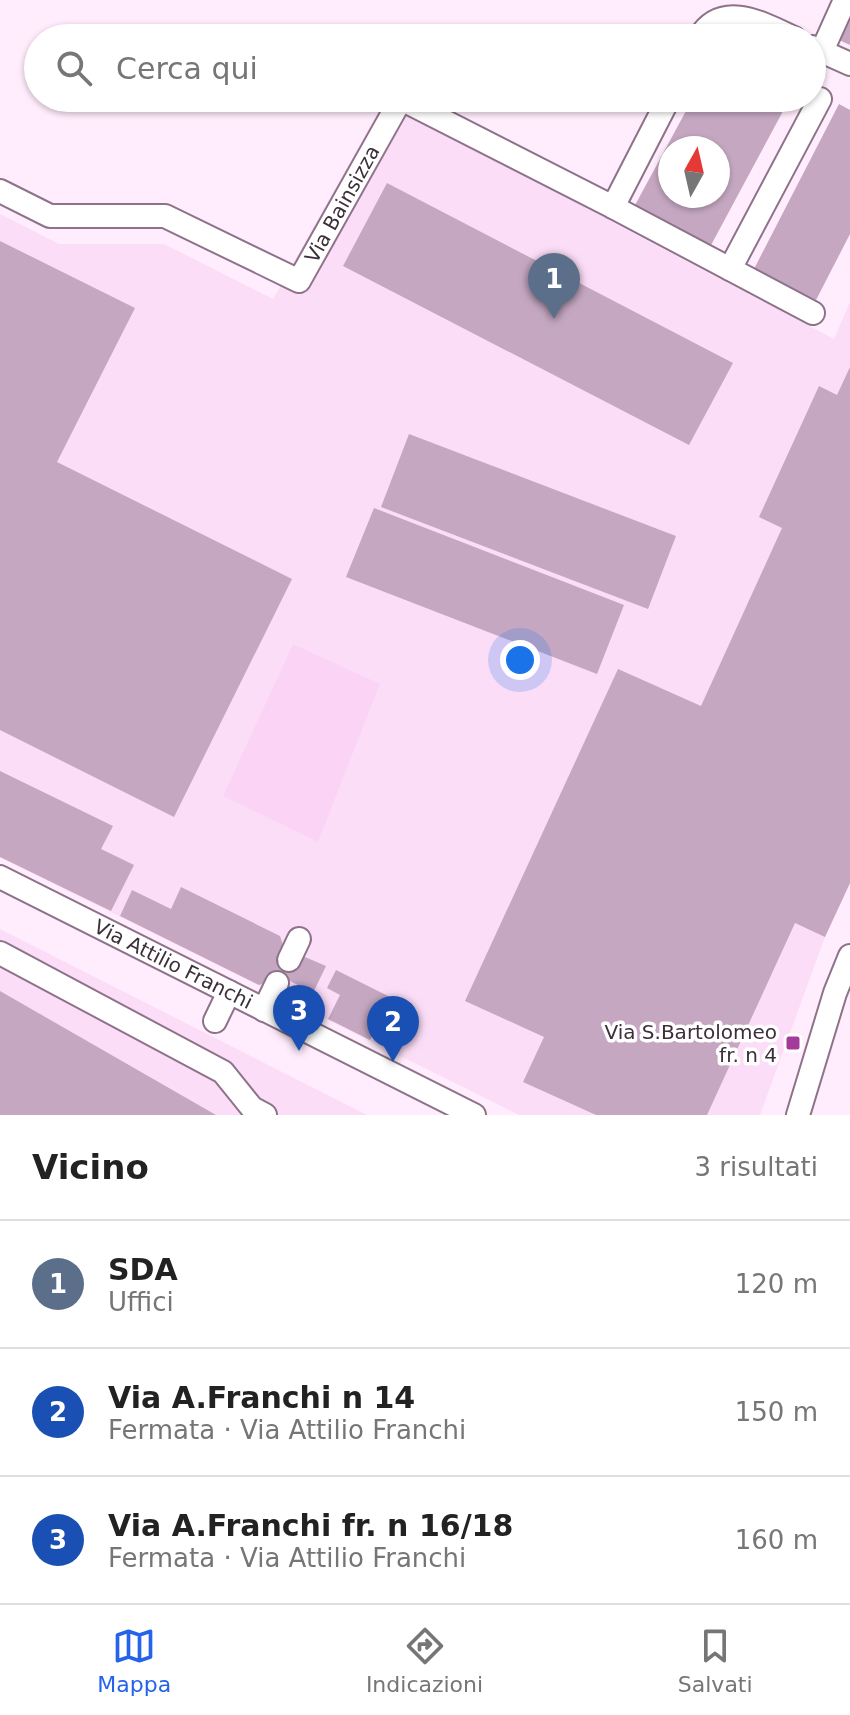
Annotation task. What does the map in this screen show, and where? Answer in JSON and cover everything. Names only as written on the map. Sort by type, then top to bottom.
[{"type":"street","points":[[826,33],[845,0]]},
{"type":"street","points":[[713,24],[731,12],[765,24]]},
{"type":"street","points":[[826,53],[850,64]]},
{"type":"street","name":"Via Bainsizza","points":[[0,191],[50,216],[165,216],[299,281],[394,112]]},
{"type":"street","name":"Via Bainsizza","points":[[427,112],[813,313]]},
{"type":"street","points":[[613,207],[662,112]]},
{"type":"street","points":[[730,269],[813,112]]},
{"type":"street","name":"Via Attilio Franchi","points":[[0,877],[474,1115]]},
{"type":"street","points":[[289,960],[299,939]]},
{"type":"street","points":[[0,953],[223,1072],[255,1113]]},
{"type":"street","points":[[798,1115],[835,993],[850,956]]},
{"type":"street","points":[[264,1010],[277,983]]},
{"type":"street","points":[[215,1021],[229,992]]},
{"type":"shaded area","points":[[378,112],[446,112],[603,193],[610,221],[834,339],[850,302],[850,883],[825,937],[760,1115],[519,1115],[0,857],[0,214],[59,244],[164,244],[273,299]]},
{"type":"shaded area","points":[[293,644],[380,684],[318,842],[223,796]]},
{"type":"shaded area","points":[[0,929],[367,1115],[0,1115]]},
{"type":"building","points":[[850,16],[850,45],[839,40]]},
{"type":"building","points":[[839,104],[850,110],[850,234],[816,300],[754,269]]},
{"type":"building","points":[[685,112],[782,112],[710,247],[634,207],[658,163],[658,208],[730,208],[730,136],[672,136]]},
{"type":"building","points":[[387,183],[733,363],[689,445],[343,266]]},
{"type":"building","points":[[0,241],[135,308],[57,462],[292,579],[174,817],[0,730]]},
{"type":"building","points":[[850,367],[850,883],[825,937],[795,923],[707,1115],[596,1115],[523,1082],[544,1037],[465,1001],[618,669],[701,706],[782,528],[759,517],[819,386],[837,395]]},
{"type":"building","points":[[409,434],[676,536],[648,609],[381,507]]},
{"type":"building","points":[[374,508],[624,605],[597,674],[346,577]]},
{"type":"building","points":[[0,771],[113,826],[101,849],[134,865],[111,911],[0,857]]},
{"type":"building","points":[[181,887],[280,936],[284,948],[326,966],[313,993],[288,980],[284,987],[266,982],[259,985],[120,916],[132,890],[171,909]]},
{"type":"building","points":[[336,970],[392,998],[370,1040],[328,1019],[340,995],[327,988]]},
{"type":"building","points":[[0,991],[216,1115],[0,1115]]},
{"type":"place","name":"SDA","points":[[554,319]]},
{"type":"place","name":"Via S.Bartolomeo fr. n 4","points":[[793,1043]]},
{"type":"place","name":"Via A.Franchi fr. n 16/18","points":[[299,1051]]},
{"type":"place","name":"Via A.Franchi n 14","points":[[393,1062]]}]
